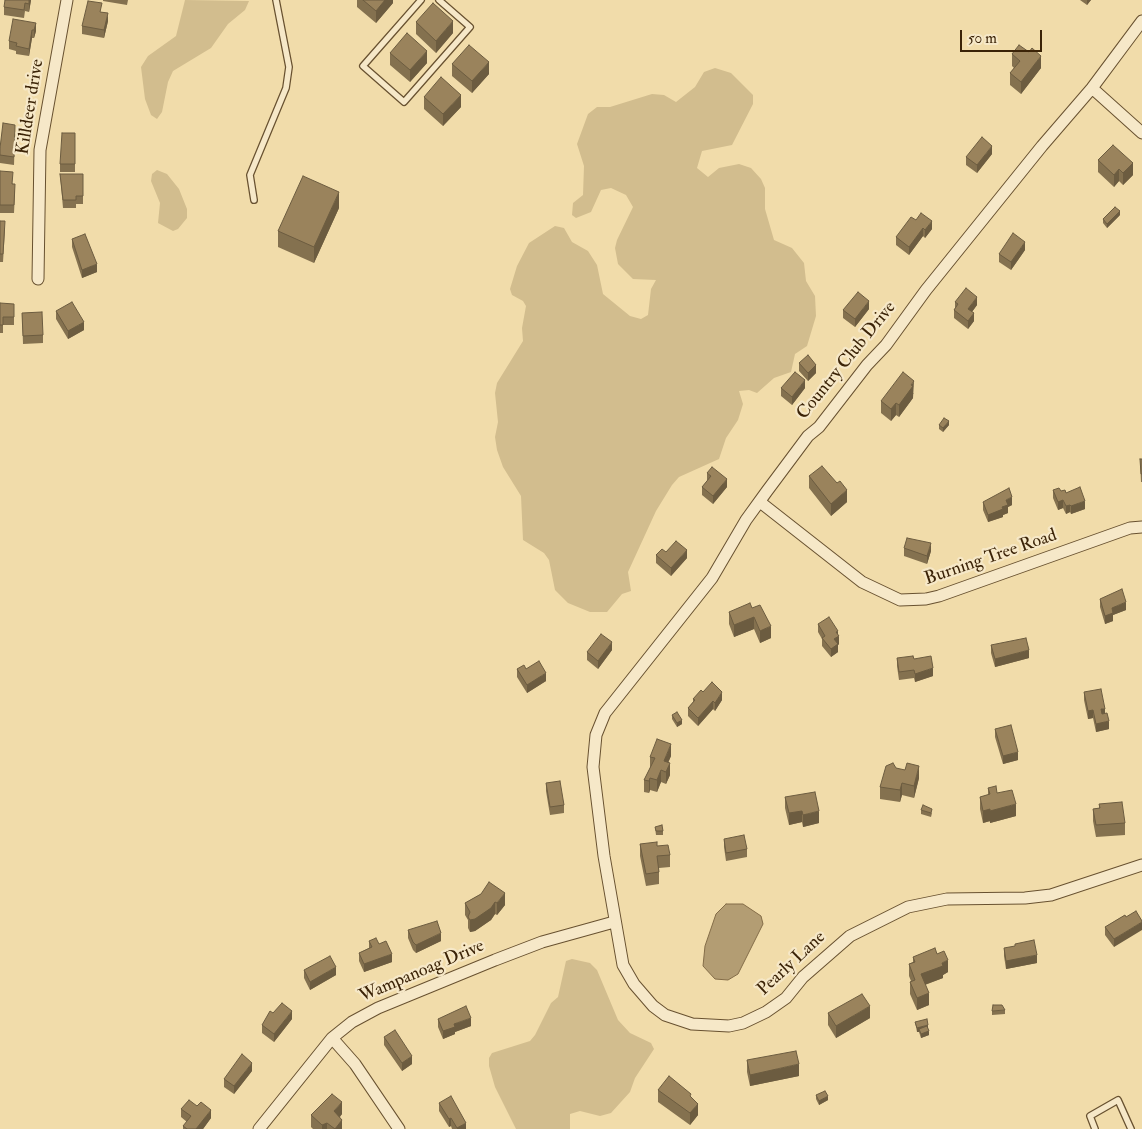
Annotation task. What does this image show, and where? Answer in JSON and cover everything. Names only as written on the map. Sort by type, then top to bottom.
[{"type":"street","name":"Killdeer drive","points":[[38,280],[40,150],[67,0]]},
{"type":"street","name":"Country Club Drive","points":[[596,735],[605,713],[712,578],[746,520],[808,436],[819,427],[867,365],[886,345],[926,290],[1042,146],[1092,88],[1142,21]]},
{"type":"street","points":[[1092,88],[1142,133]]},
{"type":"street","name":"Burning Tree Road","points":[[760,502],[862,582],[900,600],[926,599],[939,596],[1130,528],[1142,527]]},
{"type":"street","name":"Pearly Lane","points":[[596,735],[593,767],[594,787],[614,922],[623,965],[634,984],[654,1006],[665,1014],[692,1024],[729,1026],[743,1023],[766,1012],[786,998],[803,977],[836,946],[850,936],[895,912],[947,899],[1025,898],[1051,895],[1142,865]]},
{"type":"street","name":"Wampanoag Drive","points":[[259,1129],[332,1038],[352,1022],[412,993],[542,942],[614,922]]},
{"type":"street","points":[[332,1038],[355,1064],[399,1129]]},
{"type":"lane","points":[[254,200],[250,175],[286,88],[288,67],[276,0]]},
{"type":"lane","points":[[421,0],[363,66],[404,102],[470,27],[439,0]]},
{"type":"lane","points":[[1095,1129],[1090,1116],[1118,1100],[1131,1129]]},
{"type":"shaded area","points":[[185,0],[249,1],[245,10],[228,24],[211,48],[173,71],[168,82],[162,112],[157,119],[151,115],[145,99],[141,67],[148,56],[176,36]]},
{"type":"shaded area","points":[[715,68],[731,73],[753,95],[753,104],[732,145],[702,151],[697,168],[708,177],[719,168],[739,164],[751,168],[761,179],[765,188],[765,209],[774,240],[792,248],[804,263],[806,281],[815,296],[816,316],[807,346],[795,354],[791,372],[774,378],[757,393],[749,390],[739,391],[743,404],[738,420],[726,438],[719,459],[679,477],[672,485],[656,511],[628,572],[631,591],[622,594],[607,612],[590,612],[568,603],[555,590],[549,560],[544,553],[523,540],[521,496],[503,467],[497,450],[495,437],[498,422],[495,393],[497,383],[523,341],[522,328],[526,306],[523,301],[512,295],[510,289],[517,266],[529,243],[555,226],[564,228],[572,242],[588,251],[597,265],[603,294],[630,316],[641,319],[648,315],[651,289],[656,280],[633,279],[618,264],[615,248],[633,207],[626,195],[611,188],[601,190],[591,212],[576,218],[572,215],[573,203],[583,195],[584,166],[577,144],[588,114],[597,107],[610,107],[652,94],[664,95],[676,102],[695,87],[704,72]]},
{"type":"shaded area","points":[[157,170],[167,174],[179,189],[187,209],[187,218],[178,229],[173,231],[158,223],[160,203],[151,181],[152,174]]},
{"type":"shaded area","points":[[726,904],[743,904],[761,916],[763,924],[738,974],[728,980],[715,979],[703,966],[705,946],[716,914]]},
{"type":"shaded area","points":[[572,959],[590,963],[597,970],[618,1020],[630,1033],[651,1043],[654,1049],[635,1078],[630,1092],[611,1113],[600,1116],[580,1111],[570,1114],[570,1129],[516,1129],[495,1087],[489,1066],[489,1058],[492,1053],[530,1041],[551,1003],[558,997],[566,961]]},
{"type":"building","points":[[5,0],[29,0],[29,4],[25,3],[24,10],[4,7]]},
{"type":"building","points":[[363,0],[385,0],[376,11]]},
{"type":"building","points":[[88,1],[102,3],[100,12],[108,13],[104,30],[82,26]]},
{"type":"building","points":[[433,3],[453,21],[436,41],[416,22]]},
{"type":"building","points":[[13,19],[36,23],[34,30],[32,30],[29,49],[16,46],[17,43],[9,41]]},
{"type":"building","points":[[407,33],[427,51],[410,70],[390,53]]},
{"type":"building","points":[[469,45],[489,62],[472,81],[452,64]]},
{"type":"building","points":[[1019,45],[1029,52],[1032,48],[1041,56],[1021,82],[1010,73],[1020,61],[1012,54]]},
{"type":"building","points":[[441,77],[461,95],[443,114],[424,97]]},
{"type":"building","points":[[3,123],[15,125],[14,157],[0,155]]},
{"type":"building","points":[[62,133],[75,133],[75,164],[60,164]]},
{"type":"building","points":[[982,137],[992,146],[977,165],[966,157]]},
{"type":"building","points":[[1113,145],[1133,163],[1123,173],[1119,169],[1114,175],[1098,160]]},
{"type":"building","points":[[0,171],[13,172],[12,184],[15,184],[14,205],[0,205]]},
{"type":"building","points":[[60,174],[83,174],[83,196],[76,196],[76,200],[63,200]]},
{"type":"building","points":[[303,176],[339,192],[314,247],[278,231]]},
{"type":"building","points":[[1115,207],[1120,211],[1107,224],[1103,219]]},
{"type":"building","points":[[921,213],[932,221],[925,230],[923,228],[909,247],[896,237],[911,217],[916,220]]},
{"type":"building","points":[[0,221],[5,221],[3,254],[0,254]]},
{"type":"building","points":[[1013,233],[1025,242],[1011,262],[999,254]]},
{"type":"building","points":[[85,234],[97,264],[82,270],[72,239]]},
{"type":"building","points":[[966,288],[977,297],[968,309],[974,313],[968,321],[954,310],[958,304],[955,302]]},
{"type":"building","points":[[858,292],[869,301],[855,319],[843,310]]},
{"type":"building","points":[[72,302],[84,322],[68,331],[56,311]]},
{"type":"building","points":[[0,303],[14,304],[14,317],[3,317],[3,325],[0,325]]},
{"type":"building","points":[[42,312],[43,335],[23,336],[22,313]]},
{"type":"building","points":[[808,355],[816,365],[808,373],[799,363]]},
{"type":"building","points":[[795,372],[805,380],[792,397],[781,388]]},
{"type":"building","points":[[903,372],[914,381],[911,385],[913,386],[899,405],[896,403],[891,409],[881,401]]},
{"type":"building","points":[[944,418],[949,421],[943,428],[939,425]]},
{"type":"building","points":[[1140,459],[1142,459],[1142,474],[1141,474]]},
{"type":"building","points":[[822,466],[837,483],[840,481],[847,490],[831,504],[809,476]]},
{"type":"building","points":[[712,467],[727,479],[713,496],[702,487],[711,476],[707,473]]},
{"type":"building","points":[[1080,487],[1085,501],[1071,506],[1066,506],[1063,500],[1058,502],[1053,490],[1059,488],[1061,491],[1065,490],[1066,493]]},
{"type":"building","points":[[1009,488],[1012,497],[1006,500],[1008,505],[988,515],[983,502]]},
{"type":"building","points":[[907,538],[931,543],[927,556],[904,548]]},
{"type":"building","points":[[676,541],[687,550],[671,568],[656,555],[662,549],[666,552]]},
{"type":"building","points":[[1122,589],[1126,602],[1112,608],[1113,613],[1105,616],[1100,599]]},
{"type":"building","points":[[750,603],[752,608],[760,605],[771,626],[760,631],[754,617],[734,625],[729,612]]},
{"type":"building","points":[[829,617],[839,636],[834,639],[838,644],[831,649],[822,638],[825,636],[818,624]]},
{"type":"building","points":[[601,634],[612,642],[598,661],[587,652]]},
{"type":"building","points":[[1026,638],[1029,650],[995,659],[991,645]]},
{"type":"building","points":[[913,656],[914,659],[931,656],[933,668],[915,674],[914,670],[899,672],[897,658]]},
{"type":"building","points":[[539,661],[546,673],[527,685],[517,669],[524,665],[526,669]]},
{"type":"building","points":[[712,682],[722,692],[715,703],[713,701],[698,718],[688,708],[701,690],[703,692]]},
{"type":"building","points":[[1101,689],[1105,709],[1101,709],[1102,714],[1107,713],[1109,721],[1096,724],[1093,710],[1088,711],[1084,692]]},
{"type":"building","points":[[677,712],[682,720],[677,723],[672,715]]},
{"type":"building","points":[[1011,725],[1018,752],[1003,756],[995,729]]},
{"type":"building","points":[[657,739],[671,744],[664,761],[670,763],[666,772],[661,770],[657,780],[650,778],[649,781],[644,780],[655,758],[650,757]]},
{"type":"building","points":[[893,763],[896,768],[905,770],[907,763],[919,766],[914,786],[902,783],[900,790],[880,787],[886,766]]},
{"type":"building","points":[[560,781],[564,805],[550,807],[546,783]]},
{"type":"building","points":[[996,786],[997,793],[1012,790],[1016,804],[983,811],[980,797],[990,794],[988,788]]},
{"type":"building","points":[[815,792],[819,811],[803,815],[802,811],[789,813],[785,797]]},
{"type":"building","points":[[1122,802],[1125,823],[1096,825],[1093,809],[1100,808],[1099,804]]},
{"type":"building","points":[[923,805],[932,809],[931,813],[921,810]]},
{"type":"building","points":[[662,825],[663,831],[656,831],[655,827]]},
{"type":"building","points":[[744,835],[747,849],[726,853],[724,839]]},
{"type":"building","points":[[657,842],[657,846],[668,845],[670,855],[657,856],[659,872],[646,874],[640,844]]},
{"type":"building","points":[[489,882],[505,893],[491,908],[475,919],[470,920],[468,917],[470,912],[465,903],[481,894]]},
{"type":"building","points":[[1136,911],[1142,922],[1114,939],[1105,927]]},
{"type":"building","points":[[437,921],[441,933],[416,945],[413,942],[408,930]]},
{"type":"building","points":[[376,938],[379,944],[386,941],[392,954],[364,964],[359,953],[372,947],[369,941]]},
{"type":"building","points":[[1034,940],[1037,955],[1006,961],[1004,948]]},
{"type":"building","points":[[935,948],[937,954],[944,951],[948,960],[942,963],[943,966],[921,974],[929,993],[917,998],[910,982],[915,980],[909,964],[915,962],[913,957]]},
{"type":"building","points":[[330,956],[336,967],[310,982],[304,970]]},
{"type":"building","points":[[862,994],[870,1006],[836,1026],[828,1013]]},
{"type":"building","points":[[282,1003],[292,1011],[274,1034],[262,1025],[270,1011],[273,1013]]},
{"type":"building","points":[[993,1005],[1002,1005],[1005,1010],[992,1011]]},
{"type":"building","points":[[466,1006],[471,1018],[454,1024],[455,1027],[443,1031],[438,1019]]},
{"type":"building","points":[[927,1019],[928,1025],[917,1028],[915,1022]]},
{"type":"building","points":[[927,1026],[929,1031],[921,1034],[919,1029]]},
{"type":"building","points":[[395,1030],[412,1056],[402,1063],[384,1037]]},
{"type":"building","points":[[796,1051],[799,1064],[750,1075],[747,1060]]},
{"type":"building","points":[[242,1054],[252,1063],[234,1086],[224,1079]]},
{"type":"building","points":[[669,1076],[691,1094],[690,1096],[698,1104],[690,1113],[658,1090]]},
{"type":"building","points":[[825,1091],[828,1096],[819,1101],[816,1095]]},
{"type":"building","points":[[332,1094],[342,1102],[334,1111],[342,1120],[335,1129],[327,1123],[322,1125],[311,1115]]},
{"type":"building","points":[[451,1096],[466,1123],[457,1128],[439,1103]]},
{"type":"building","points":[[189,1100],[197,1106],[201,1102],[211,1110],[196,1129],[187,1129],[183,1126],[191,1116],[181,1109]]}]
